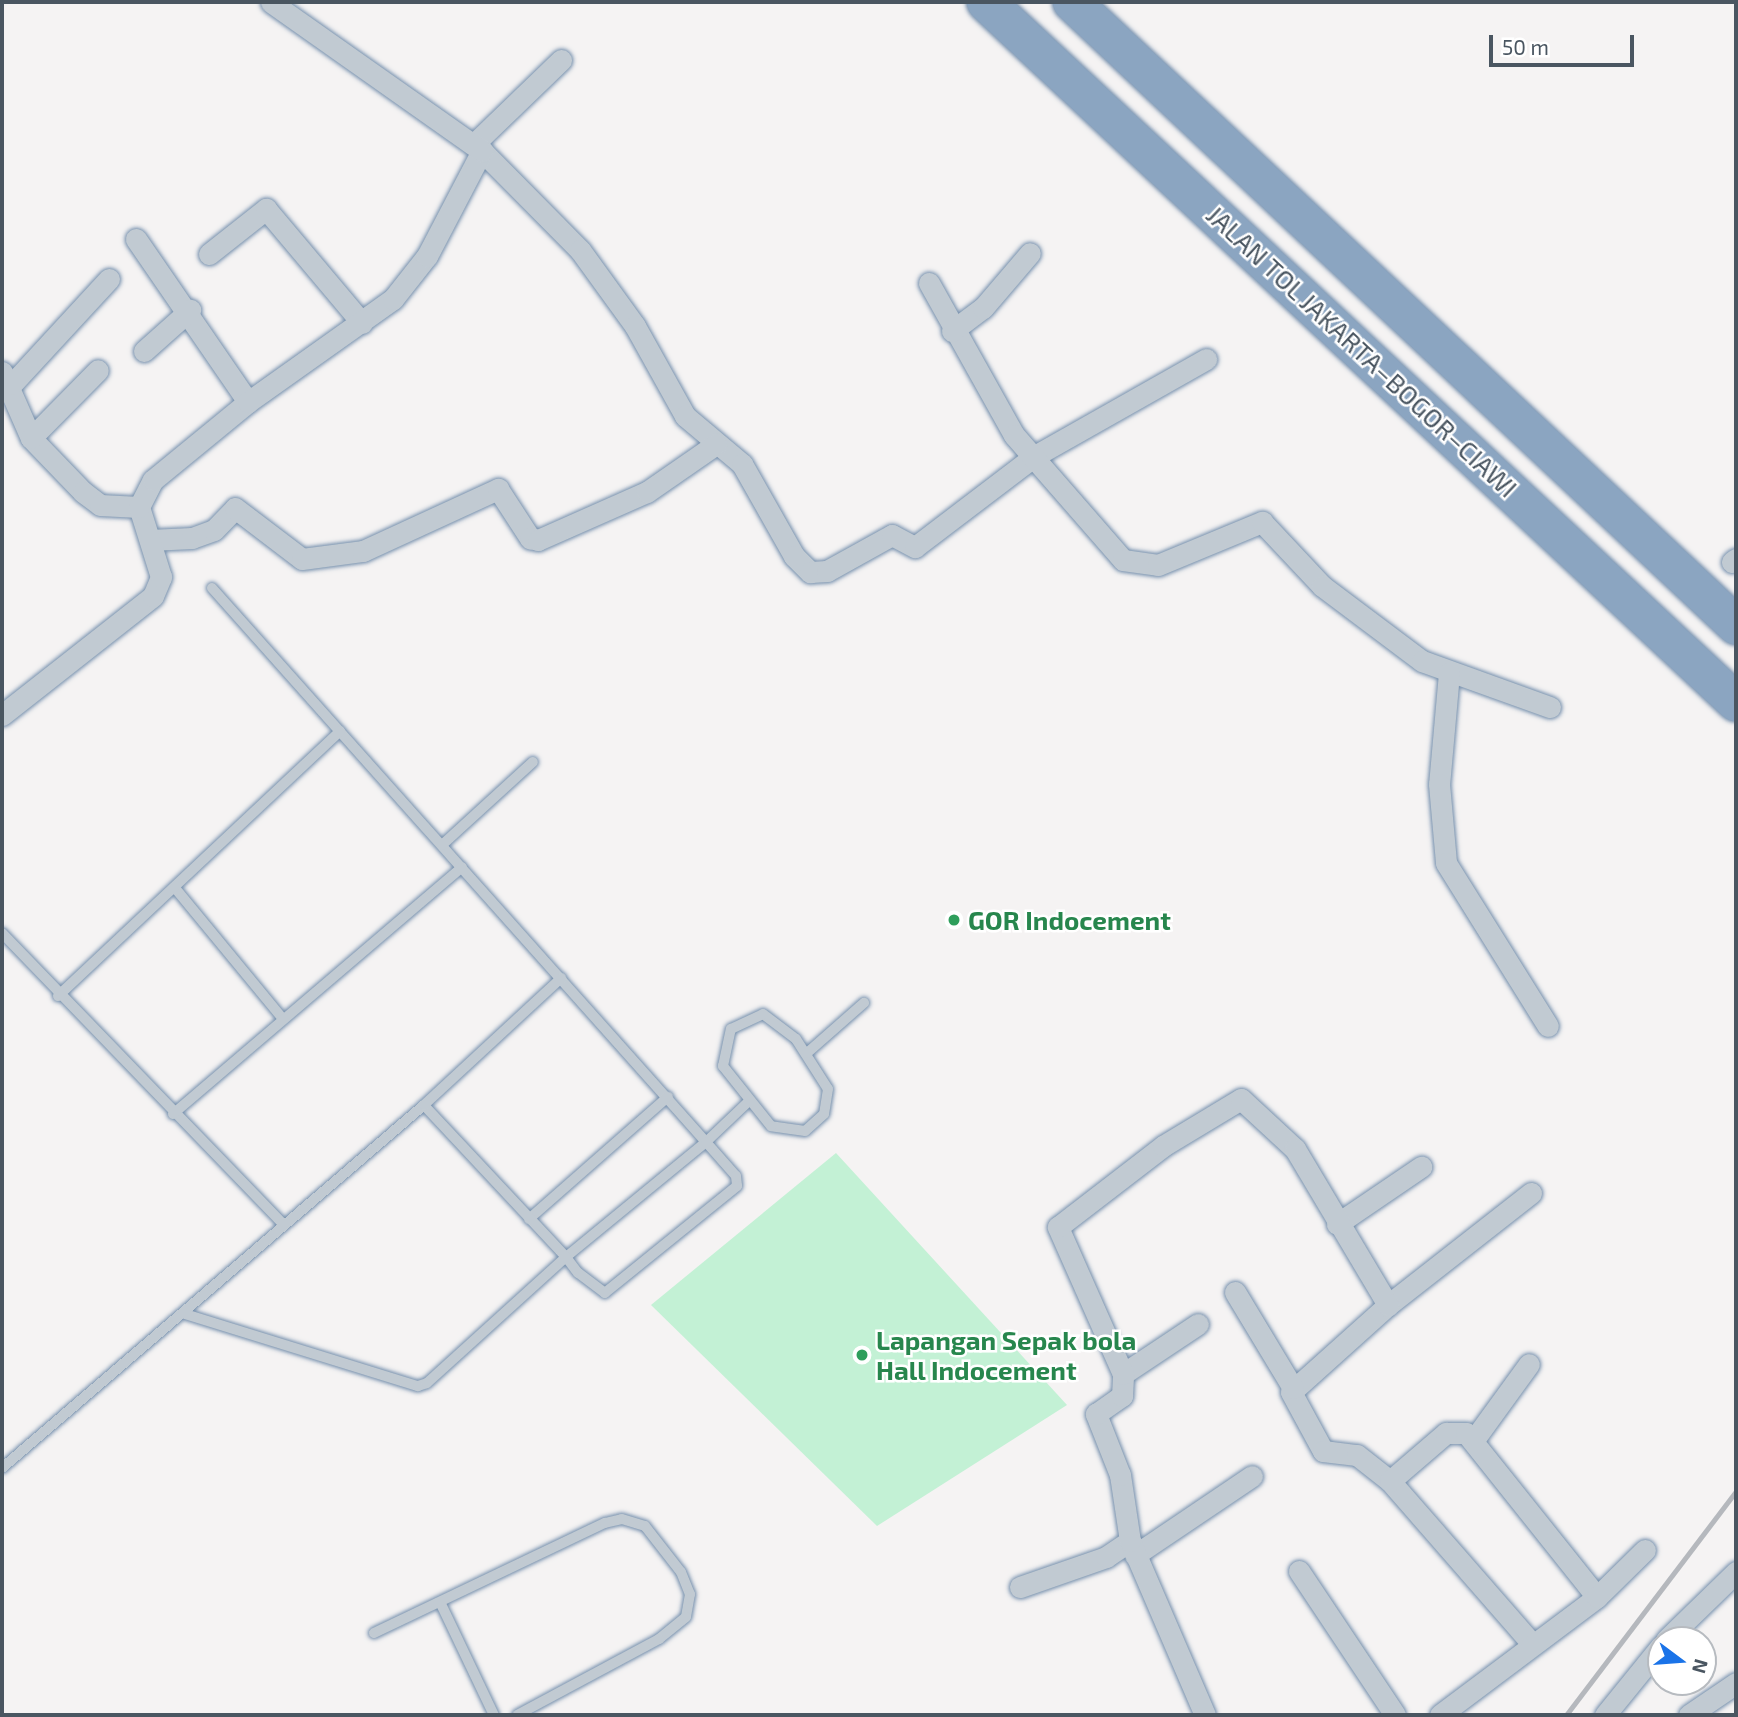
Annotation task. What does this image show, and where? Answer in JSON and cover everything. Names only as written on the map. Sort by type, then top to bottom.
[{"type":"highway","name":"JALAN TOL JAKARTA–BOGOR–CIAWI","points":[[986,2],[1736,702]]},
{"type":"highway","points":[[1072,2],[1736,625]]},
{"type":"street","points":[[280,4],[478,147],[580,250],[635,326],[685,416],[742,464],[794,556],[814,573],[892,535],[915,547],[1032,457],[1206,359]]},
{"type":"street","points":[[5,705],[153,596],[161,576],[139,507],[163,469],[248,402],[362,323],[414,276],[478,147],[561,60]]},
{"type":"street","points":[[209,254],[265,209],[362,323]]},
{"type":"street","points":[[136,239],[190,310],[248,402]]},
{"type":"street","points":[[952,331],[983,308],[1030,253]]},
{"type":"street","points":[[109,279],[7,378],[31,438],[93,501],[139,507]]},
{"type":"street","points":[[929,283],[952,331],[1032,457],[1123,560],[1158,565],[1262,522],[1361,617],[1449,673],[1550,707]]},
{"type":"street","points":[[144,351],[190,310]]},
{"type":"street","points":[[31,438],[98,370]]},
{"type":"street","points":[[149,540],[192,538],[214,530],[235,508],[303,559],[363,551],[498,489],[530,538],[538,540],[647,492],[716,444]]},
{"type":"street","points":[[1449,673],[1439,784],[1446,863],[1548,1026]]},
{"type":"street","points":[[1205,1715],[1132,1548],[1120,1475],[1096,1414],[1122,1396],[1123,1374],[1058,1227],[1163,1146],[1244,1101],[1295,1149],[1337,1224],[1388,1305]]},
{"type":"street","points":[[1337,1224],[1421,1167]]},
{"type":"street","points":[[1293,1388],[1388,1305],[1531,1193]]},
{"type":"street","points":[[1235,1292],[1293,1388],[1296,1407],[1324,1451],[1357,1455],[1390,1481],[1532,1644]]},
{"type":"street","points":[[1123,1374],[1198,1324]]},
{"type":"street","points":[[1473,1441],[1529,1364]]},
{"type":"street","points":[[1390,1481],[1446,1433],[1466,1433],[1597,1597]]},
{"type":"street","points":[[1020,1587],[1132,1548],[1252,1476]]},
{"type":"street","points":[[1440,1715],[1462,1708],[1532,1644],[1597,1597],[1644,1550]]},
{"type":"street","points":[[1299,1571],[1395,1715]]},
{"type":"street","points":[[1680,1626],[1736,1572]]},
{"type":"street","points":[[1605,1715],[1647,1663]]},
{"type":"street","points":[[1689,1715],[1736,1684]]},
{"type":"lane","points":[[212,588],[736,1176],[732,1195],[612,1293],[597,1290],[424,1105]]},
{"type":"lane","points":[[58,996],[340,731]]},
{"type":"lane","points":[[442,845],[533,762]]},
{"type":"lane","points":[[173,1114],[462,867]]},
{"type":"lane","points":[[175,888],[283,1019]]},
{"type":"lane","points":[[2,933],[58,996],[284,1225]]},
{"type":"lane","points":[[2,1468],[185,1314],[424,1105],[561,978]]},
{"type":"lane","points":[[807,1053],[864,1003]]},
{"type":"lane","points":[[753,1015],[775,1018],[807,1053],[828,1089],[816,1124],[792,1133],[771,1126],[748,1102],[720,1057],[737,1023],[753,1015]]},
{"type":"lane","points":[[529,1219],[668,1097]]},
{"type":"lane","points":[[185,1314],[418,1386],[566,1257],[706,1142],[748,1102]]},
{"type":"lane","points":[[374,1633],[622,1519],[645,1526],[681,1572],[690,1594],[686,1617],[659,1639],[517,1715]]},
{"type":"lane","points":[[441,1604],[494,1715]]},
{"type":"green space","name":"Lapangan Sepak bola Hall Indocement","points":[[836,1153],[1067,1405],[877,1526],[651,1305]]},
{"type":"railway","points":[[1566,1715],[1736,1491]]},
{"type":"place","name":"GOR Indocement","points":[[954,920]]},
{"type":"place","name":"Lapangan Sepak bola Hall Indocement","points":[[862,1355]]}]
